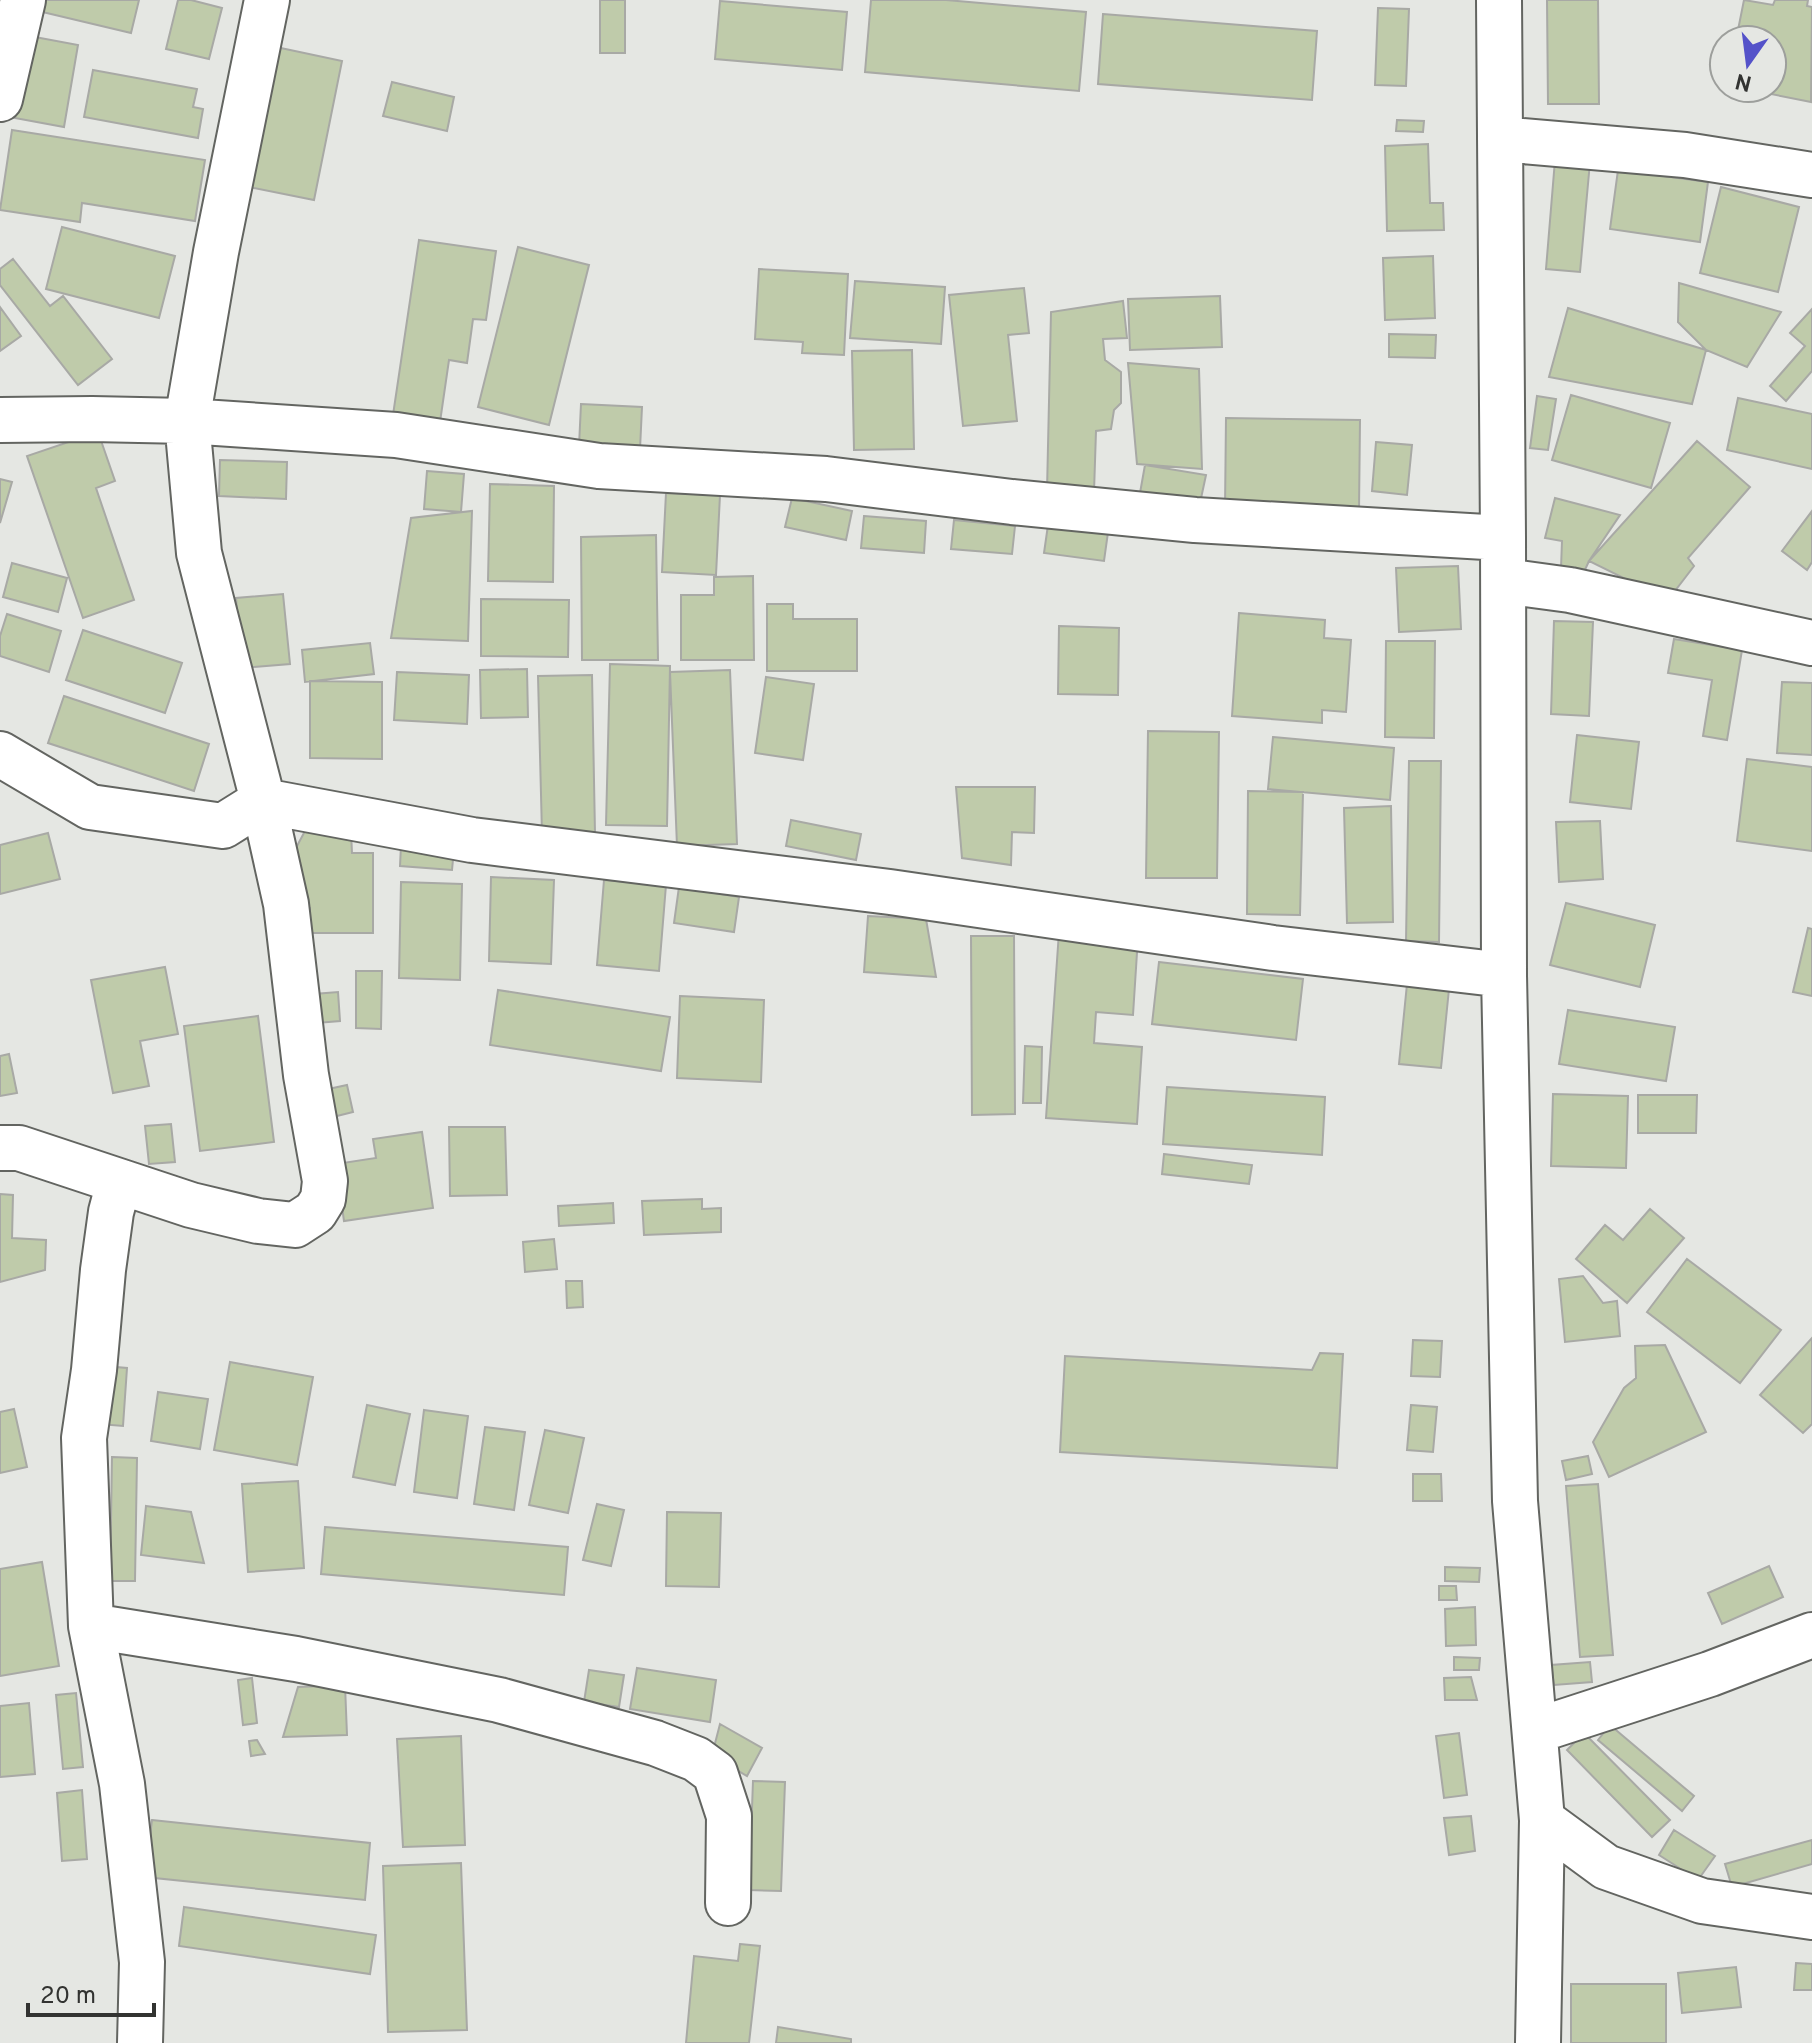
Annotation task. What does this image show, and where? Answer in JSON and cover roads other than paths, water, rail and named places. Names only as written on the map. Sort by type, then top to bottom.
[{"type":"street","points":[[0,99],[23,0]]},
{"type":"street","points":[[0,1148],[19,1148],[191,1205],[258,1221],[295,1225],[315,1212],[323,1199],[325,1181],[306,1075],[286,904],[263,801],[199,553],[187,421],[216,252],[267,0]]},
{"type":"street","points":[[1499,0],[1504,975],[1515,1501],[1542,1820],[1538,2043]]},
{"type":"street","points":[[1500,139],[1685,155],[1812,175]]},
{"type":"street","points":[[0,420],[187,421],[396,435],[599,466],[826,479],[1195,520],[1503,538]]},
{"type":"street","points":[[1504,581],[1570,590],[1812,643]]},
{"type":"street","points":[[0,754],[90,807],[223,826],[263,801],[472,840],[890,892],[1273,948],[1504,975]]},
{"type":"street","points":[[119,1182],[111,1212],[103,1270],[84,1438],[91,1626],[122,1784],[142,1962],[140,2043]]},
{"type":"street","points":[[91,1626],[296,1659],[499,1700],[655,1743],[696,1759],[715,1773],[729,1816],[728,1903]]},
{"type":"street","points":[[1535,1731],[1710,1674],[1812,1635]]},
{"type":"street","points":[[1542,1820],[1606,1867],[1702,1901],[1812,1917]]}]
